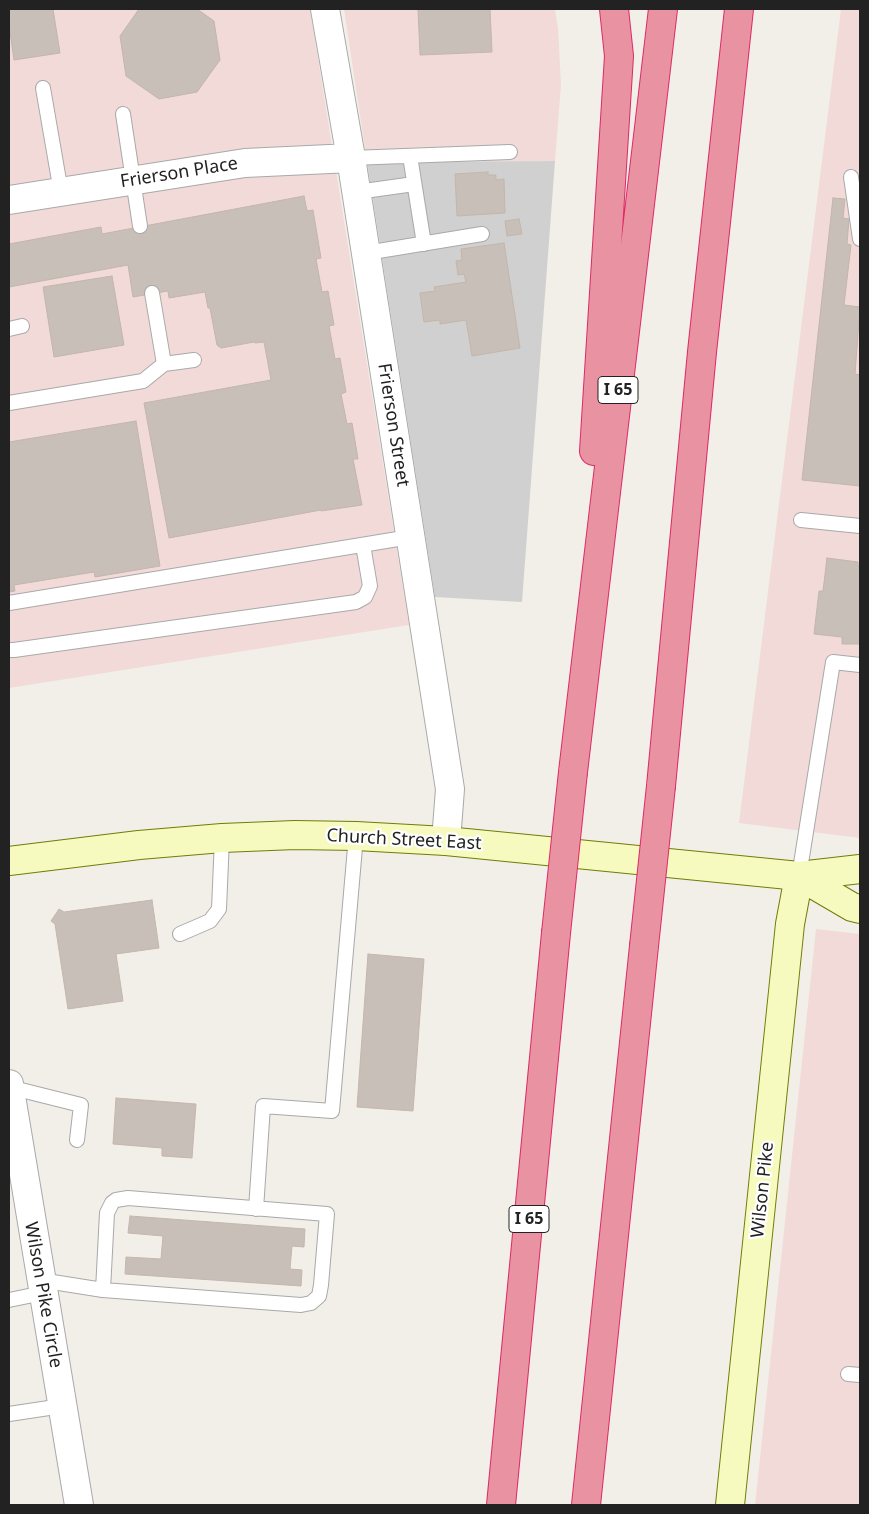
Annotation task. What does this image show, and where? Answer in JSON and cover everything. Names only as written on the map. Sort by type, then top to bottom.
[{"type":"highway","points":[[573,772],[619,56],[614,9]]},
{"type":"highway","name":"I 65","points":[[501,1505],[573,772],[663,9]]},
{"type":"highway","points":[[586,1505],[661,786],[702,352],[739,9]]},
{"type":"highway","points":[[732,76],[750,9]]},
{"type":"main road","name":"Church Street East","points":[[9,861],[222,838],[286,835],[356,836],[446,841],[800,876],[860,869]]},
{"type":"main road","name":"Church Street East","points":[[800,876],[852,907],[860,908]]},
{"type":"main road","name":"Wilson Pike","points":[[730,1505],[790,924],[800,876]]},
{"type":"street","name":"Frierson Street","points":[[325,9],[357,192],[450,789],[446,841]]},
{"type":"street","name":"Frierson Place","points":[[9,200],[245,163],[351,158]]},
{"type":"street","name":"Wilson Pike Circle","points":[[9,1086],[12,1126],[42,1286],[79,1505]]},
{"type":"lane","points":[[43,88],[61,192]]},
{"type":"lane","points":[[123,114],[140,226]]},
{"type":"lane","points":[[351,158],[510,152]]},
{"type":"lane","points":[[410,156],[424,244]]},
{"type":"lane","points":[[851,177],[860,239]]},
{"type":"lane","points":[[357,192],[414,184]]},
{"type":"lane","points":[[366,253],[482,234]]},
{"type":"lane","points":[[152,293],[164,364]]},
{"type":"lane","points":[[9,404],[143,381],[164,364],[194,360]]},
{"type":"lane","points":[[801,520],[860,526]]},
{"type":"lane","points":[[9,603],[410,537]]},
{"type":"lane","points":[[9,650],[356,602],[366,598],[370,586],[363,545]]},
{"type":"lane","points":[[800,876],[833,662],[860,665]]},
{"type":"lane","points":[[256,1208],[263,1106],[332,1111],[356,836]]},
{"type":"lane","points":[[180,934],[210,920],[219,909],[222,838]]},
{"type":"lane","points":[[9,1086],[81,1105],[78,1140]]},
{"type":"lane","points":[[9,1300],[42,1286],[287,1305],[311,1303],[318,1296],[321,1285],[327,1214],[128,1198],[116,1200],[112,1203],[107,1213],[103,1290]]},
{"type":"lane","points":[[9,1414],[62,1406]]},
{"type":"shaded area","points":[[9,9],[310,9],[409,625],[9,688]]},
{"type":"shaded area","points":[[344,9],[555,9],[561,85],[555,161],[367,162]]},
{"type":"shaded area","points":[[841,9],[860,9],[860,838],[739,823]]},
{"type":"shaded area","points":[[555,161],[522,602],[435,597],[367,162]]},
{"type":"shaded area","points":[[816,929],[860,934],[860,1505],[755,1505]]},
{"type":"building","points":[[9,9],[53,9],[60,53],[14,60],[9,25]]},
{"type":"building","points":[[139,9],[197,9],[214,21],[220,60],[197,92],[159,99],[126,76],[120,36]]},
{"type":"building","points":[[418,9],[490,9],[492,52],[420,55]]},
{"type":"building","points":[[488,172],[488,175],[496,175],[496,180],[504,179],[505,213],[457,216],[455,174]]},
{"type":"building","points":[[304,196],[307,211],[313,210],[321,258],[316,259],[322,292],[328,291],[334,325],[329,326],[335,359],[340,358],[346,392],[341,394],[347,424],[352,423],[358,459],[353,459],[362,505],[321,510],[169,538],[144,403],[271,380],[264,342],[221,348],[217,345],[205,292],[169,298],[168,291],[133,297],[128,265],[9,287],[9,244],[101,227],[102,234]]},
{"type":"building","points":[[833,198],[845,199],[843,218],[849,219],[847,244],[851,245],[844,305],[860,307],[855,374],[860,375],[860,486],[802,480]]},
{"type":"building","points":[[519,219],[522,234],[507,236],[505,221]]},
{"type":"building","points":[[504,243],[520,348],[472,356],[466,320],[440,324],[440,320],[424,322],[420,293],[435,291],[434,287],[466,282],[464,274],[458,275],[456,261],[462,260],[461,249]]},
{"type":"building","points":[[112,276],[124,345],[54,357],[43,287]]},
{"type":"building","points":[[136,421],[160,566],[95,577],[94,572],[14,585],[15,591],[9,592],[9,442]]},
{"type":"building","points":[[827,558],[858,562],[858,566],[860,566],[860,644],[842,644],[842,637],[814,634],[819,591],[823,591]]},
{"type":"building","points":[[152,900],[159,948],[116,954],[123,1001],[68,1009],[55,924],[51,921],[59,909],[64,912]]},
{"type":"building","points":[[368,954],[424,959],[413,1111],[357,1107]]},
{"type":"building","points":[[116,1098],[196,1104],[192,1158],[162,1156],[162,1148],[113,1144]]},
{"type":"building","points":[[130,1216],[305,1229],[304,1247],[292,1246],[290,1269],[302,1270],[301,1286],[125,1274],[126,1257],[161,1259],[163,1236],[128,1233]]}]
